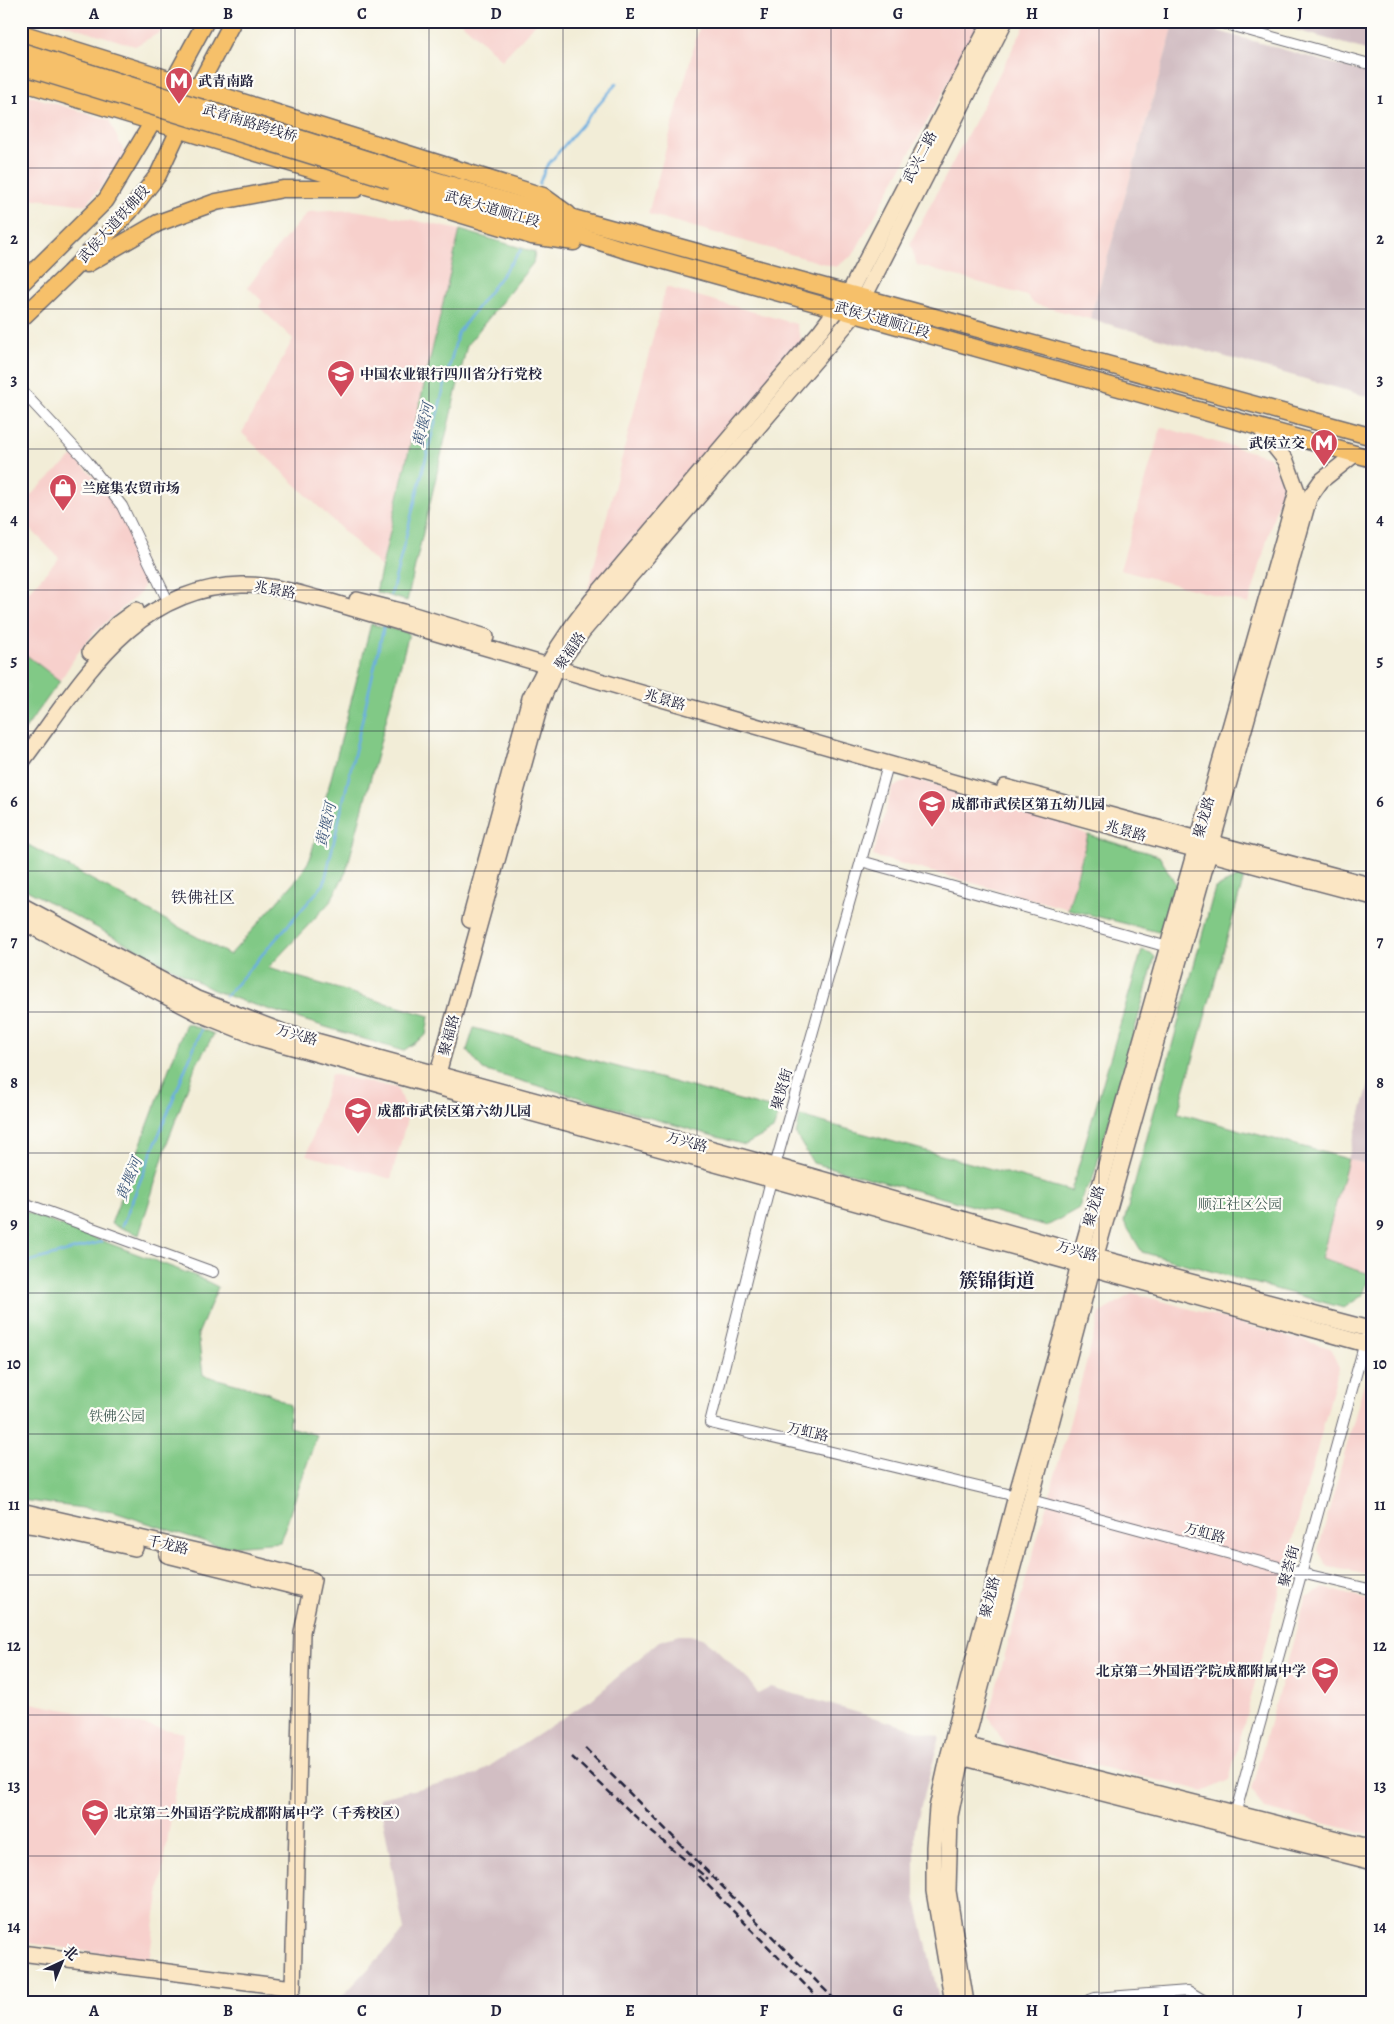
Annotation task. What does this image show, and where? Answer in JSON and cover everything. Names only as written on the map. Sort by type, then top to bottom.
[{"type":"main road","points":[[173,80],[206,21]]},
{"type":"main road","points":[[197,87],[233,21]]},
{"type":"main road","points":[[21,33],[543,196],[573,218]]},
{"type":"main road","name":"武青南路跨线桥","points":[[21,51],[392,174]]},
{"type":"main road","name":"武青南路跨线桥","points":[[21,66],[392,174]]},
{"type":"main road","name":"武侯大道铁佛段","points":[[21,284],[106,200],[154,122],[173,80]]},
{"type":"main road","points":[[21,82],[532,236],[622,249]]},
{"type":"main road","name":"武侯大道铁佛段","points":[[21,319],[130,211],[158,175],[181,129],[197,87]]},
{"type":"main road","name":"武侯大道顺江段","points":[[392,174],[573,218],[1373,437]]},
{"type":"main road","name":"武侯大道顺江段","points":[[392,174],[622,249],[839,308],[1373,459]]},
{"type":"main road","points":[[69,273],[158,223],[216,202],[283,189],[374,189]]},
{"type":"main road","points":[[954,341],[957,324]]},
{"type":"street","name":"武兴二路","points":[[857,296],[991,21]]},
{"type":"street","points":[[554,663],[572,625],[592,600],[839,308],[857,296],[1005,21]]},
{"type":"street","points":[[1215,21],[1373,64]]},
{"type":"street","name":"聚福路","points":[[431,1079],[554,663],[856,313],[857,296]]},
{"type":"street","points":[[21,390],[92,466],[122,506],[165,595]]},
{"type":"street","name":"聚龙路","points":[[953,2003],[934,1891],[934,1847],[937,1808],[957,1750],[1032,1500],[1087,1261],[1168,947],[1204,847],[1297,491],[1286,461],[1259,427]]},
{"type":"street","name":"聚龙路","points":[[966,2003],[948,1891],[950,1816],[957,1750],[1016,1496],[1067,1317],[1087,1261],[1204,847],[1309,498],[1322,482],[1356,454]]},
{"type":"street","name":"兆景路","points":[[21,747],[88,655],[117,624],[141,606],[205,579],[240,575],[277,579],[404,612],[554,663],[888,765],[1204,847],[1373,886]]},
{"type":"street","name":"兆景路","points":[[21,763],[96,660],[130,627],[146,615],[187,594],[211,588],[242,585],[270,587],[328,601],[889,755],[1373,897]]},
{"type":"street","name":"聚贤街","points":[[710,1423],[773,1173],[888,765]]},
{"type":"street","points":[[861,861],[1168,947]]},
{"type":"street","name":"万兴路","points":[[21,905],[197,998],[283,1032],[431,1079],[1087,1261],[1369,1337]]},
{"type":"street","points":[[21,921],[200,1014],[228,1026],[260,1038],[431,1079]]},
{"type":"street","points":[[21,1202],[213,1272]]},
{"type":"street","name":"聚荟街","points":[[1234,1820],[1301,1573],[1369,1337],[1373,1313]]},
{"type":"street","name":"万虹路","points":[[710,1423],[1016,1496]]},
{"type":"street","name":"万虹路","points":[[1032,1500],[1301,1573],[1373,1590]]},
{"type":"street","name":"千龙路","points":[[21,1511],[240,1561],[312,1585]]},
{"type":"street","name":"千龙路","points":[[21,1524],[312,1585]]},
{"type":"street","points":[[21,1953],[293,1988],[302,1632],[312,1585]]},
{"type":"street","points":[[957,1750],[1234,1820],[1373,1862]]},
{"type":"street","points":[[1234,1820],[1373,1848]]},
{"type":"street","points":[[1082,2003],[1095,1998],[1188,1990],[1208,2003]]},
{"type":"shaded area","points":[[55,21],[175,21],[172,26],[135,46]]},
{"type":"shaded area","points":[[460,21],[538,21],[502,60]]},
{"type":"shaded area","points":[[701,21],[983,21],[853,255],[836,267],[648,214]]},
{"type":"shaded area","points":[[1027,21],[1175,21],[1090,319],[1034,304],[1027,296],[917,265],[910,244]]},
{"type":"shaded area","points":[[1175,21],[1183,21],[1373,75],[1373,398],[1090,319]]},
{"type":"shaded area","points":[[1264,21],[1373,21],[1373,52]]},
{"type":"shaded area","points":[[21,93],[109,120],[126,156],[86,205],[21,197]]},
{"type":"shaded area","name":"中国农业银行四川省分行党校","points":[[353,210],[460,230],[381,567],[242,433],[293,339],[259,307],[262,301],[248,287],[276,249],[308,212]]},
{"type":"shaded area","points":[[666,287],[796,324],[802,343],[587,593]]},
{"type":"shaded area","points":[[1161,427],[1270,457],[1283,484],[1249,604],[1120,570]]},
{"type":"shaded area","points":[[73,456],[97,480],[114,503],[147,572],[141,592],[95,632],[77,654],[60,681],[21,653],[21,600],[59,558],[21,519],[21,504]]},
{"type":"shaded area","points":[[911,778],[1062,822],[1088,835],[1068,909],[873,856],[892,788]]},
{"type":"shaded area","points":[[1373,1070],[1373,1166],[1348,1159]]},
{"type":"shaded area","name":"成都市武侯区第六幼儿园","points":[[331,1074],[397,1088],[408,1115],[391,1179],[307,1155]]},
{"type":"shaded area","points":[[1348,1159],[1373,1166],[1373,1263],[1370,1274],[1321,1260]]},
{"type":"shaded area","points":[[1133,1293],[1330,1348],[1339,1367],[1229,1780],[1205,1791],[1005,1745],[988,1716],[1100,1313]]},
{"type":"shaded area","points":[[1373,1372],[1373,1576],[1327,1566],[1318,1550],[1366,1376]]},
{"type":"shaded area","name":"北京第二外国语学院成都附属中学","points":[[1323,1588],[1373,1601],[1373,1835],[1265,1809],[1251,1789],[1306,1597]]},
{"type":"shaded area","points":[[679,1635],[702,1638],[750,1682],[758,1694],[771,1687],[940,1737],[915,1828],[915,1896],[940,2003],[336,2003],[404,1931],[379,1798],[476,1775],[592,1699],[659,1641]]},
{"type":"shaded area","name":"北京第二外国语学院成都附属中学（千秀校区）","points":[[21,1701],[184,1733],[149,1960],[21,1942]]},
{"type":"green space","points":[[460,230],[535,252],[533,263],[467,345],[407,601],[376,592]]},
{"type":"green space","points":[[371,624],[409,633],[346,872],[330,902],[268,968],[429,1016],[426,1035],[403,1051],[245,1002],[213,990],[21,887],[21,841],[230,955],[299,877],[310,859]]},
{"type":"green space","points":[[21,651],[60,681],[21,735]]},
{"type":"green space","points":[[1088,835],[1159,856],[1177,886],[1162,933],[1068,909]]},
{"type":"green space","name":"顺江社区公园","points":[[1245,874],[1178,1113],[1348,1159],[1321,1259],[1370,1274],[1363,1295],[1344,1308],[1142,1252],[1124,1222],[1215,888]]},
{"type":"green space","points":[[1142,950],[1151,953],[1155,957],[1092,1182],[1084,1191],[1079,1208],[1047,1226],[813,1163],[796,1135],[800,1116],[1071,1191]]},
{"type":"green space","points":[[186,1023],[214,1034],[195,1067],[168,1141],[139,1235],[111,1224]]},
{"type":"green space","points":[[474,1028],[780,1111],[773,1130],[745,1145],[483,1070],[467,1050]]},
{"type":"green space","name":"铁佛公园","points":[[21,1210],[198,1277],[218,1287],[198,1334],[203,1375],[268,1393],[290,1405],[289,1427],[317,1435],[280,1542],[221,1547],[114,1512],[21,1500]]},
{"type":"waterway","name":"黄堰河","points":[[539,184],[546,167],[617,83]]},
{"type":"waterway","name":"黄堰河","points":[[391,595],[458,333],[521,250]]},
{"type":"waterway","name":"黄堰河","points":[[226,996],[324,884],[384,626]]},
{"type":"waterway","name":"黄堰河","points":[[122,1226],[201,1030]]},
{"type":"waterway","name":"黄堰河","points":[[21,1264],[101,1242]]},
{"type":"railway","points":[[585,1748],[838,2003]]},
{"type":"railway","points":[[572,1757],[653,1833],[708,1879]]},
{"type":"railway","points":[[699,1876],[823,2003]]},
{"type":"place","name":"武青南路","points":[[179,105]]},
{"type":"place","name":"中国农业银行四川省分行党校","points":[[341,398]]},
{"type":"place","name":"武侯立交","points":[[1324,467]]},
{"type":"place","name":"兰庭集农贸市场","points":[[63,512]]},
{"type":"place","name":"成都市武侯区第五幼儿园","points":[[932,828]]},
{"type":"place","name":"成都市武侯区第六幼儿园","points":[[358,1135]]},
{"type":"place","name":"北京第二外国语学院成都附属中学","points":[[1325,1695]]},
{"type":"place","name":"北京第二外国语学院成都附属中学（千秀校区）","points":[[95,1837]]},
{"type":"district","name":"铁佛社区","points":[[203,898]]},
{"type":"district","name":"簇锦街道","points":[[997,1281]]}]
